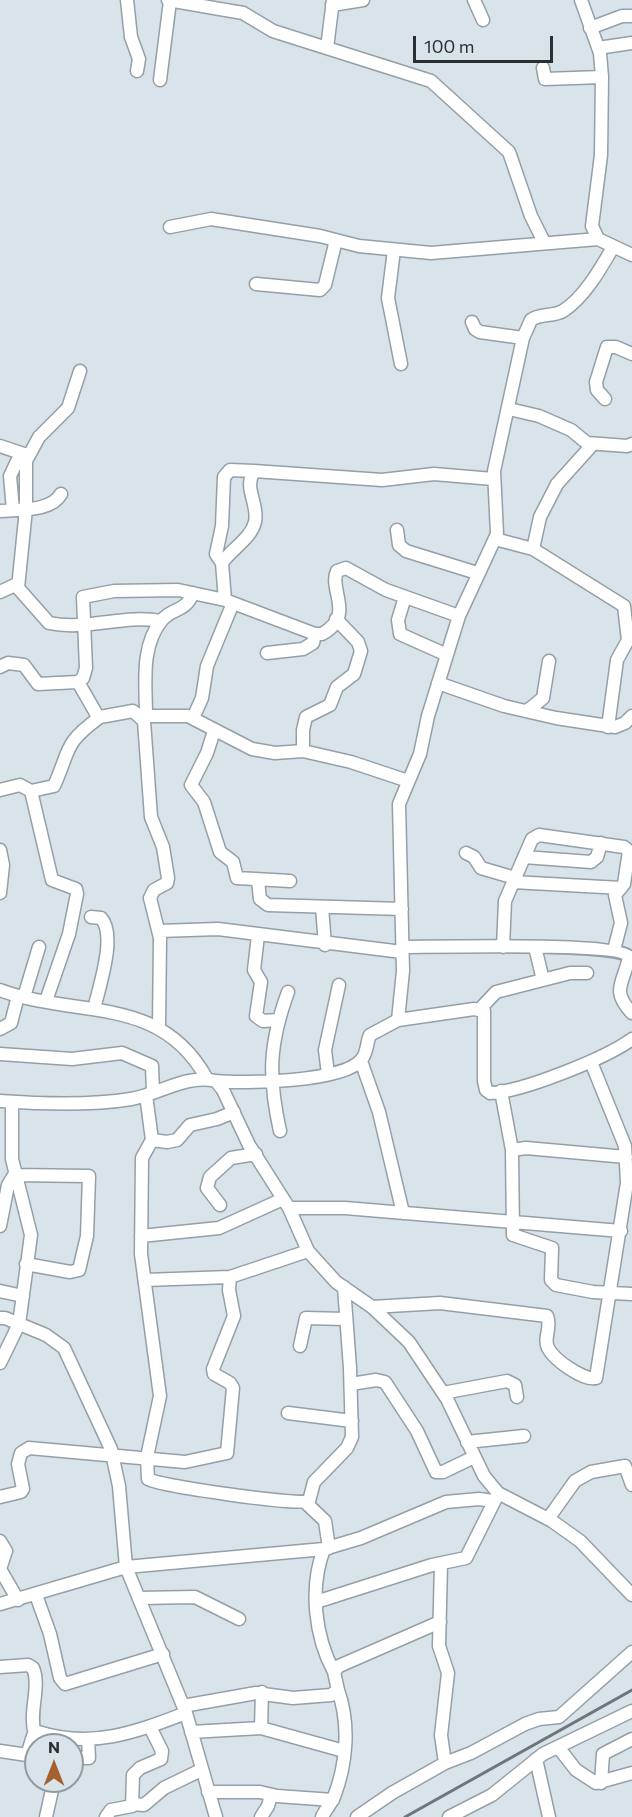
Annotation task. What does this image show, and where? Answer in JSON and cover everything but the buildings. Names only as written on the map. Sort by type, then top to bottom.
[{"type":"street","points":[[127,0],[131,38],[139,59],[137,71]]},
{"type":"street","points":[[160,80],[169,0],[243,13],[273,31],[425,78],[438,85],[509,152],[531,216],[544,242]]},
{"type":"street","points":[[327,48],[333,3],[363,0]]},
{"type":"street","points":[[474,0],[483,20]]},
{"type":"street","points":[[581,0],[598,48],[602,77],[601,155],[592,226],[597,239]]},
{"type":"street","points":[[590,27],[622,16],[632,16]]},
{"type":"street","points":[[598,48],[632,43]]},
{"type":"street","points":[[543,69],[545,79],[602,77]]},
{"type":"street","points":[[170,227],[211,219],[394,250],[448,253],[544,242],[597,239],[632,255]]},
{"type":"street","points":[[256,284],[320,290],[325,285],[336,240]]},
{"type":"street","points":[[398,1020],[402,909],[398,810],[420,754],[438,683],[459,616],[477,573],[495,539],[497,528],[493,479],[523,338],[528,324],[535,317],[558,313],[568,306],[603,265],[612,247]]},
{"type":"street","points":[[394,250],[388,298],[401,364]]},
{"type":"street","points":[[472,322],[475,329],[480,332],[523,338]]},
{"type":"street","points":[[605,399],[597,390],[596,382],[607,347],[615,347],[632,354]]},
{"type":"street","points":[[80,371],[68,408],[39,436],[10,476],[19,509],[17,584],[45,621],[55,624],[83,624],[139,618],[161,621]]},
{"type":"street","points":[[508,409],[538,416],[571,430],[583,441],[592,444],[627,446],[632,444]]},
{"type":"street","points":[[533,549],[540,517],[557,484],[592,444]]},
{"type":"street","points":[[0,446],[25,454]]},
{"type":"street","points":[[193,718],[202,698],[207,666],[229,601],[222,563],[216,554],[222,526],[224,477],[230,470],[382,480],[434,474],[493,479]]},
{"type":"street","points":[[222,563],[253,528],[255,512],[249,489],[254,471]]},
{"type":"street","points":[[0,511],[55,504],[61,494]]},
{"type":"street","points":[[398,530],[399,545],[406,551],[477,573]]},
{"type":"street","points":[[495,539],[533,549],[624,606],[628,640],[617,660],[608,727]]},
{"type":"street","points":[[0,667],[8,663],[24,664],[38,684],[78,682],[83,678],[86,668],[82,602],[87,595],[168,590],[193,593],[229,601],[315,633],[326,631],[336,619],[340,604],[334,577],[340,569],[359,573],[386,590],[459,616]]},
{"type":"street","points":[[0,592],[17,584]]},
{"type":"street","points":[[159,1027],[159,931],[150,898],[154,890],[166,883],[168,878],[162,847],[151,817],[144,716],[147,652],[161,621],[188,605],[193,593]]},
{"type":"street","points":[[405,597],[398,620],[400,634],[447,655]]},
{"type":"street","points":[[303,751],[303,730],[306,717],[330,705],[337,687],[354,675],[361,651],[358,642],[336,619]]},
{"type":"street","points":[[267,653],[303,650],[313,643],[315,633]]},
{"type":"street","points":[[527,711],[543,698],[549,660]]},
{"type":"street","points":[[78,682],[94,711],[100,717]]},
{"type":"street","points":[[438,683],[527,711],[608,727],[621,726],[632,716]]},
{"type":"street","points":[[0,790],[20,785],[31,791],[54,786],[64,754],[75,737],[100,717],[128,710],[144,716],[193,718],[252,749],[276,753],[303,751],[351,762],[408,780]]},
{"type":"street","points":[[213,730],[207,753],[191,785],[204,802],[220,852],[233,862],[237,878],[258,881],[290,881]]},
{"type":"street","points":[[31,791],[50,876],[60,885],[76,890],[77,894],[69,934],[46,1001]]},
{"type":"street","points":[[503,947],[504,906],[532,839],[539,835],[624,847],[629,851],[621,888],[615,895],[621,923],[614,950]]},
{"type":"street","points":[[524,857],[591,862],[597,857],[601,843]]},
{"type":"street","points":[[0,850],[2,865],[0,893]]},
{"type":"street","points":[[466,853],[474,856],[481,868],[514,880],[621,888]]},
{"type":"street","points":[[258,881],[260,899],[268,905],[402,909]]},
{"type":"street","points":[[322,907],[325,945]]},
{"type":"street","points":[[91,917],[101,918],[105,922],[109,938],[94,1009]]},
{"type":"street","points":[[159,931],[207,928],[325,945],[402,950],[535,947],[624,951],[629,957],[618,994],[622,1003],[632,1013]]},
{"type":"street","points":[[258,935],[254,970],[261,982],[256,1016],[263,1021],[278,1020]]},
{"type":"street","points":[[0,1029],[11,1023],[39,947]]},
{"type":"street","points":[[535,947],[543,980]]},
{"type":"street","points":[[1,1360],[19,1324],[31,1229],[6,1147],[6,1101],[69,1104],[132,1099],[195,1079],[249,1084],[328,1074],[356,1065],[361,1060],[370,1035],[398,1020],[480,1009],[496,992],[570,973],[586,973]]},
{"type":"street","points":[[328,1074],[326,1050],[339,985]]},
{"type":"street","points":[[0,990],[46,1001],[126,1015],[159,1027],[193,1055],[234,1112],[286,1203],[308,1251],[344,1287],[372,1307],[410,1342],[443,1393],[496,1497]]},
{"type":"street","points":[[280,1131],[270,1082],[278,1020],[288,992]]},
{"type":"street","points":[[480,1009],[485,1015],[484,1087],[490,1092],[501,1091],[591,1062],[632,1039]]},
{"type":"street","points":[[0,1054],[66,1059],[127,1054],[152,1066],[149,1093],[152,1140],[142,1158],[141,1236],[159,1395],[147,1457],[146,1475],[151,1482],[306,1503],[325,1521],[327,1548],[316,1602],[321,1645],[334,1672],[347,1717],[344,1751],[333,1800],[322,1817]]},
{"type":"street","points":[[361,1060],[379,1112],[403,1213]]},
{"type":"street","points":[[372,1307],[440,1303],[547,1316],[550,1323],[548,1348],[582,1377],[589,1380],[596,1378],[599,1372],[627,1190],[626,1157],[622,1135],[591,1062]]},
{"type":"street","points":[[501,1091],[512,1150],[513,1234],[552,1248],[551,1280],[556,1285],[593,1292],[632,1294]]},
{"type":"street","points":[[152,1140],[167,1142],[177,1140],[190,1125],[217,1119],[234,1112]]},
{"type":"street","points":[[512,1150],[526,1148],[626,1157]]},
{"type":"street","points":[[220,1205],[207,1188],[210,1177],[235,1156],[256,1154]]},
{"type":"street","points":[[0,1226],[8,1185],[14,1175]]},
{"type":"street","points":[[14,1175],[85,1176],[90,1179],[87,1236],[79,1270],[70,1272],[26,1264]]},
{"type":"street","points":[[141,1236],[219,1228],[286,1203],[621,1232]]},
{"type":"street","points":[[145,1280],[230,1277],[308,1251]]},
{"type":"street","points":[[0,1497],[21,1492],[23,1489],[18,1464],[24,1450],[29,1448],[185,1462],[227,1453],[234,1388],[231,1383],[214,1374],[213,1369],[234,1316],[230,1277]]},
{"type":"street","points":[[306,1503],[314,1482],[351,1443],[351,1384],[344,1287]]},
{"type":"street","points":[[0,1291],[22,1296]]},
{"type":"street","points":[[0,1318],[52,1337],[64,1348],[113,1455],[126,1567],[184,1710],[216,1817]]},
{"type":"street","points":[[300,1346],[306,1318],[345,1318]]},
{"type":"street","points":[[351,1384],[376,1380],[385,1382],[417,1431],[436,1472],[443,1472],[474,1457]]},
{"type":"street","points":[[443,1393],[507,1381],[515,1385],[517,1397]]},
{"type":"street","points":[[288,1413],[352,1421]]},
{"type":"street","points":[[467,1442],[524,1436]]},
{"type":"street","points":[[548,1519],[570,1485],[586,1474],[625,1466],[632,1485]]},
{"type":"street","points":[[316,1602],[466,1558],[496,1497]]},
{"type":"street","points":[[0,1604],[126,1567],[327,1548],[361,1538],[446,1502],[496,1497],[548,1519],[587,1547],[611,1576],[632,1595]]},
{"type":"street","points":[[0,1541],[6,1551],[1,1564],[2,1575],[18,1600]]},
{"type":"street","points":[[441,1564],[440,1651],[448,1673],[441,1736],[445,1763]]},
{"type":"street","points":[[36,1595],[50,1634],[60,1678],[65,1684],[163,1654]]},
{"type":"street","points":[[139,1598],[195,1596],[239,1619]]},
{"type":"street","points":[[334,1672],[339,1666],[440,1622]]},
{"type":"street","points":[[357,1817],[392,1793],[445,1763],[471,1753],[525,1724],[539,1719],[559,1718],[632,1652]]},
{"type":"street","points":[[0,1667],[28,1665],[33,1668],[36,1676],[32,1724],[35,1733]]},
{"type":"street","points":[[84,1740],[127,1735],[150,1727],[184,1710],[262,1692],[293,1698],[331,1695],[338,1690]]},
{"type":"street","points":[[261,1728],[262,1692]]},
{"type":"street","points":[[449,1817],[492,1795],[536,1759],[631,1715]]},
{"type":"street","points":[[133,1804],[133,1775],[140,1768],[158,1761],[162,1755],[150,1727]]},
{"type":"street","points":[[191,1732],[261,1728],[344,1751]]},
{"type":"street","points":[[84,1758],[89,1758],[88,1739]]},
{"type":"street","points":[[601,1783],[602,1758],[605,1751],[632,1739]]},
{"type":"street","points":[[558,1747],[579,1772],[592,1781],[601,1783],[632,1773]]},
{"type":"street","points":[[0,1751],[24,1755]]},
{"type":"street","points":[[536,1759],[549,1817]]},
{"type":"street","points":[[106,1817],[111,1810],[128,1808],[133,1804],[144,1805],[164,1788],[201,1770]]},
{"type":"street","points":[[208,1792],[260,1792],[333,1800]]},
{"type":"street","points":[[46,1817],[51,1793]]},
{"type":"street","points":[[261,1817],[267,1810],[271,1795]]},
{"type":"railway","points":[[405,1817],[632,1690]]}]
